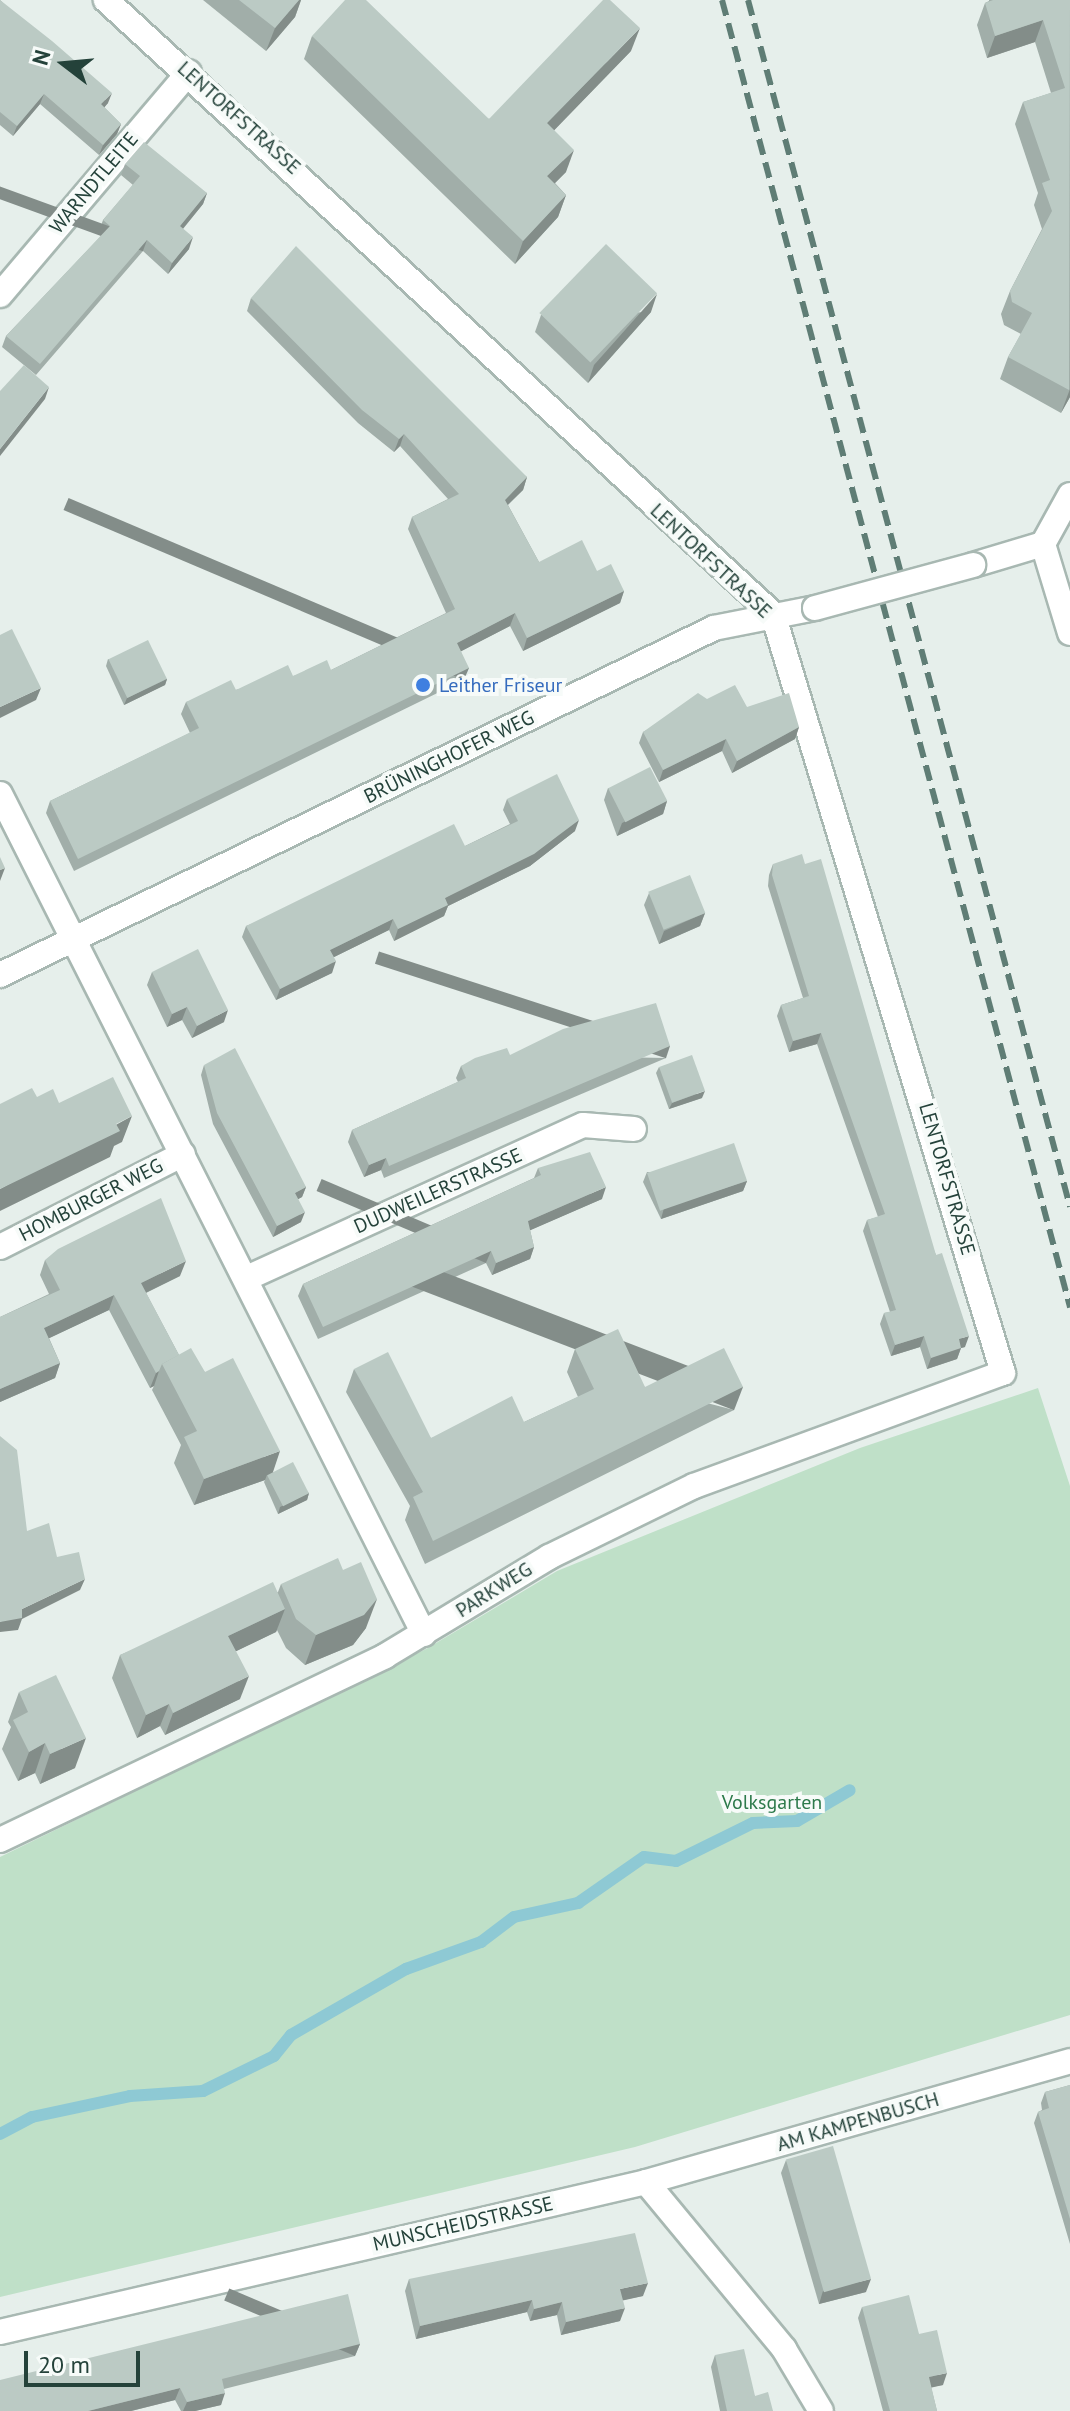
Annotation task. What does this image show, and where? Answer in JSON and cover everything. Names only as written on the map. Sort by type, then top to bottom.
[{"type":"street","name":"LENTORFSTRASSE","points":[[106,0],[189,72],[773,614],[1003,1373]]},
{"type":"street","name":"WARNDTLEITE","points":[[0,295],[189,72]]},
{"type":"street","points":[[1070,495],[1043,544],[1070,633]]},
{"type":"street","name":"BRÜNINGHOFER WEG","points":[[0,975],[714,628],[815,608],[1043,544]]},
{"type":"street","points":[[0,794],[72,941],[247,1278],[424,1634]]},
{"type":"street","name":"DUDWEILERSTRASSE","points":[[247,1278],[583,1125],[634,1129]]},
{"type":"street","name":"HOMBURGER WEG","points":[[0,1247],[183,1154]]},
{"type":"street","name":"PARKWEG","points":[[0,1840],[424,1634],[549,1557],[694,1486],[1003,1373]]},
{"type":"street","name":"AM KAMPENBUSCH","points":[[646,2182],[1070,2061]]},
{"type":"street","points":[[646,2182],[784,2349],[821,2411]]},
{"type":"street","name":"MUNSCHEIDSTRASSE","points":[[0,2332],[646,2182]]},
{"type":"green space","name":"Volksgarten","points":[[1038,1388],[1070,1486],[1070,2015],[635,2147],[0,2297],[0,1857],[426,1649],[557,1571],[860,1448]]},
{"type":"building","points":[[0,0],[112,93],[101,104],[121,124],[103,145],[44,94],[17,126],[0,112]]},
{"type":"building","points":[[239,0],[299,0],[275,28]]},
{"type":"building","points":[[345,0],[366,0],[489,119],[603,0],[610,0],[640,28],[547,123],[574,150],[547,176],[566,195],[523,241],[312,36]]},
{"type":"building","points":[[993,0],[1070,0],[1069,390],[1008,357],[1032,313],[1012,302],[1010,291],[1052,211],[1042,183],[1050,180],[1023,102],[1065,88],[1043,20],[995,36],[985,3]]},
{"type":"building","points":[[144,142],[207,193],[180,226],[193,237],[172,263],[147,240],[40,364],[6,336],[110,226],[103,220],[140,176],[125,164]]},
{"type":"building","points":[[606,244],[657,293],[590,362],[539,313]]},
{"type":"building","points":[[296,246],[527,477],[505,500],[539,562],[582,540],[597,571],[611,564],[624,591],[527,638],[515,613],[457,643],[469,668],[78,859],[50,801],[199,728],[186,702],[231,680],[236,690],[288,665],[293,676],[327,660],[331,670],[455,609],[412,517],[459,494],[404,434],[399,439],[362,410],[251,298]]},
{"type":"building","points":[[24,365],[49,387],[0,449],[0,391]]},
{"type":"building","points":[[12,629],[41,688],[0,707],[0,635]]},
{"type":"building","points":[[148,640],[167,679],[127,698],[108,659]]},
{"type":"building","points":[[735,685],[747,707],[789,693],[799,727],[737,761],[726,739],[663,770],[643,732],[698,693],[707,699]]},
{"type":"building","points":[[650,767],[667,801],[625,822],[608,788]]},
{"type":"building","points":[[557,774],[579,820],[534,854],[445,898],[448,905],[398,929],[393,919],[330,950],[336,961],[280,989],[246,926],[454,824],[465,846],[518,821],[507,799]]},
{"type":"building","points":[[802,854],[805,864],[821,859],[936,1255],[942,1253],[969,1336],[959,1339],[961,1348],[931,1358],[924,1336],[895,1345],[884,1313],[896,1310],[867,1220],[885,1214],[821,1033],[793,1041],[781,1005],[809,996],[772,875],[773,864]]},
{"type":"building","points":[[690,875],[705,913],[664,930],[648,892]]},
{"type":"building","points":[[198,949],[228,1010],[197,1026],[187,1007],[172,1014],[152,972]]},
{"type":"building","points":[[656,1003],[670,1046],[389,1166],[386,1158],[369,1165],[352,1130],[466,1078],[461,1066],[475,1058],[507,1048],[510,1055],[563,1029]]},
{"type":"building","points":[[235,1048],[306,1187],[295,1193],[305,1212],[277,1226],[217,1113],[204,1065]]},
{"type":"building","points":[[692,1055],[705,1091],[672,1103],[659,1067]]},
{"type":"building","points":[[113,1077],[132,1116],[116,1124],[120,1131],[0,1189],[0,1104],[32,1088],[37,1097],[53,1089],[59,1103]]},
{"type":"building","points":[[734,1143],[747,1181],[660,1211],[647,1173]]},
{"type":"building","points":[[590,1152],[606,1187],[528,1221],[534,1247],[496,1263],[491,1251],[323,1327],[303,1284],[541,1175],[538,1168]]},
{"type":"building","points":[[161,1198],[186,1261],[141,1283],[179,1355],[162,1364],[156,1373],[114,1295],[44,1328],[60,1363],[0,1389],[0,1317],[60,1290],[45,1260],[58,1249]]},
{"type":"building","points":[[618,1329],[645,1387],[724,1348],[743,1387],[433,1541],[413,1497],[423,1492],[354,1369],[388,1352],[431,1438],[512,1396],[524,1422],[594,1389],[575,1349]]},
{"type":"building","points":[[191,1348],[205,1372],[233,1358],[280,1451],[204,1479],[184,1437],[197,1431],[162,1364]]},
{"type":"building","points":[[0,1436],[17,1450],[27,1531],[49,1523],[57,1557],[79,1552],[85,1579],[22,1609],[22,1618],[0,1622]]},
{"type":"building","points":[[293,1462],[309,1493],[283,1506],[267,1475]]},
{"type":"building","points":[[338,1558],[343,1570],[361,1562],[377,1599],[364,1615],[316,1635],[296,1619],[281,1584]]},
{"type":"building","points":[[273,1582],[285,1609],[228,1636],[249,1676],[173,1713],[169,1704],[146,1715],[120,1655]]},
{"type":"building","points":[[56,1675],[86,1738],[50,1754],[45,1743],[29,1752],[13,1720],[28,1712],[19,1692]]},
{"type":"building","points":[[1070,2085],[1070,2219],[1038,2112],[1049,2108],[1045,2092]]},
{"type":"building","points":[[833,2146],[871,2279],[824,2292],[786,2160]]},
{"type":"building","points":[[635,2233],[648,2283],[620,2289],[625,2308],[566,2322],[562,2302],[534,2309],[532,2300],[420,2326],[409,2279]]},
{"type":"building","points":[[348,2294],[360,2344],[222,2379],[225,2393],[187,2402],[180,2388],[88,2411],[0,2411],[0,2380]]},
{"type":"building","points":[[909,2295],[919,2334],[937,2330],[947,2373],[929,2377],[937,2411],[890,2411],[862,2307]]},
{"type":"building","points":[[744,2349],[755,2396],[768,2392],[773,2411],[727,2411],[715,2355]]},
{"type":"waterway","points":[[0,2134],[32,2117],[130,2096],[203,2091],[274,2056],[291,2035],[406,1969],[481,1942],[514,1917],[578,1903],[644,1857],[676,1861],[753,1823],[797,1821],[850,1790]]},
{"type":"railway","points":[[722,0],[1070,1307]]},
{"type":"railway","points":[[748,0],[1070,1207]]},
{"type":"place","name":"Leither Friseur","points":[[423,685]]}]
